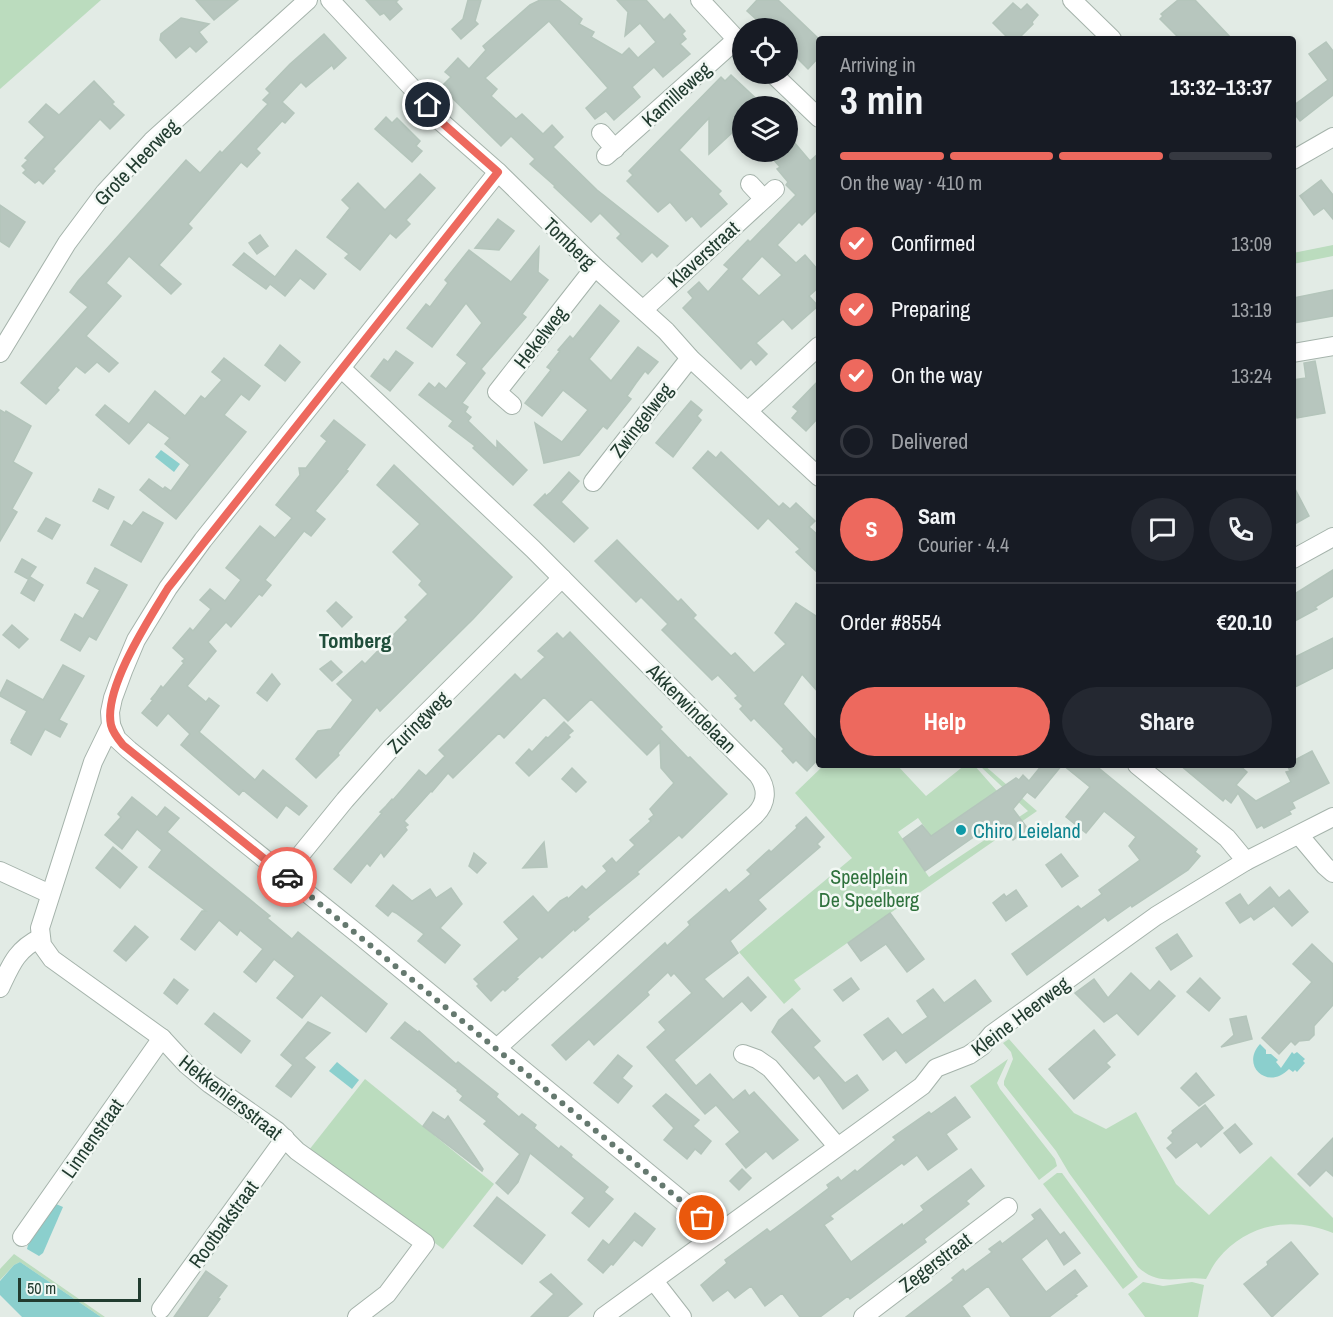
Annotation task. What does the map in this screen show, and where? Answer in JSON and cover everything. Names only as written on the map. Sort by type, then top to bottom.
[{"type":"street","name":"Grote Heerweg","points":[[0,353],[66,243],[105,192],[152,141],[308,0]]},
{"type":"street","name":"Tomberg","points":[[330,0],[428,105],[439,120],[498,172],[595,267],[666,331],[690,358],[816,474]]},
{"type":"street","points":[[1072,0],[1109,36]]},
{"type":"street","points":[[710,3],[732,32]]},
{"type":"street","name":"Kamilleweg","points":[[601,133],[610,152],[732,49]]},
{"type":"street","points":[[783,84],[816,115]]},
{"type":"street","points":[[1296,158],[1333,138]]},
{"type":"street","points":[[498,172],[203,540],[168,588],[136,640],[123,671],[113,698],[110,712],[111,725],[117,739],[129,750],[720,1232]]},
{"type":"street","name":"Klaverstraat","points":[[643,310],[770,194],[750,184]]},
{"type":"street","name":"Hekelweg","points":[[512,405],[497,392],[595,267]]},
{"type":"street","points":[[1296,352],[1333,346]]},
{"type":"street","points":[[748,411],[816,349]]},
{"type":"street","name":"Zwingelweg","points":[[593,482],[690,358]]},
{"type":"street","name":"Akkerwindelaan","points":[[342,369],[562,578],[758,775],[764,784],[763,807],[755,815],[496,1048]]},
{"type":"street","points":[[1296,557],[1333,537]]},
{"type":"street","name":"Zuringweg","points":[[284,875],[392,747],[562,578]]},
{"type":"street","points":[[0,988],[12,963],[25,946],[40,938],[40,928],[50,894],[93,762],[111,725]]},
{"type":"street","points":[[1141,768],[1227,838],[1246,861]]},
{"type":"street","name":"Kleine Heerweg","points":[[603,1317],[922,1086],[936,1068],[969,1055],[982,1047],[992,1034],[1156,916],[1246,861],[1333,817]]},
{"type":"street","points":[[1299,835],[1333,873]]},
{"type":"street","points":[[0,872],[50,894]]},
{"type":"street","name":"Hekkeniersstraat","points":[[40,938],[52,959],[162,1038],[186,1064],[285,1138],[297,1151],[425,1243],[387,1294],[357,1317]]},
{"type":"street","name":"Linnenstraat","points":[[22,1237],[162,1038]]},
{"type":"street","points":[[743,1054],[757,1059],[770,1068],[837,1146]]},
{"type":"street","name":"Rootbakstraat","points":[[161,1309],[285,1138]]},
{"type":"street","name":"Zegerstraat","points":[[863,1317],[1008,1207]]},
{"type":"street","points":[[654,1281],[682,1317]]},
{"type":"green space","points":[[0,0],[101,0],[0,89]]},
{"type":"green space","points":[[1333,245],[1333,256],[1296,263],[1296,252]]},
{"type":"green space","name":"Speelplein De Speelberg","points":[[821,768],[900,768],[926,796],[961,768],[977,768],[997,791],[931,836],[918,818],[898,832],[929,877],[1028,811],[982,768],[987,768],[1037,811],[794,980],[801,989],[784,1004],[739,952],[852,858],[795,793]]},
{"type":"green space","points":[[1009,1039],[1074,1113],[1106,1129],[1136,1112],[1176,1184],[1209,1215],[1271,1156],[1333,1218],[1333,1233],[1302,1225],[1271,1226],[1243,1237],[1230,1247],[1216,1261],[1206,1279],[1162,1279],[1146,1273],[1138,1267],[1069,1173],[1056,1151],[1004,1085],[1013,1059],[1011,1052],[1003,1043]]},
{"type":"green space","points":[[1008,1059],[997,1083],[1055,1159],[1057,1166],[1039,1180],[970,1086]]},
{"type":"green space","points":[[365,1079],[494,1184],[443,1249],[309,1150]]},
{"type":"green space","points":[[1057,1173],[1062,1173],[1138,1277],[1123,1289],[1043,1184]]},
{"type":"green space","points":[[14,1254],[105,1317],[101,1317],[20,1262],[0,1280],[0,1269]]},
{"type":"green space","points":[[1143,1282],[1163,1286],[1192,1282],[1204,1285],[1198,1317],[1145,1317],[1128,1294]]},
{"type":"water","points":[[161,450],[180,464],[174,472],[155,457]]},
{"type":"water","points":[[1260,1044],[1266,1050],[1266,1054],[1271,1054],[1278,1060],[1276,1062],[1281,1068],[1292,1052],[1294,1054],[1297,1052],[1305,1059],[1303,1061],[1305,1063],[1297,1072],[1289,1069],[1281,1075],[1265,1077],[1259,1073],[1253,1060]]},
{"type":"water","points":[[337,1062],[359,1080],[352,1089],[329,1071]]},
{"type":"water","points":[[56,1204],[63,1207],[43,1253],[39,1256],[27,1249],[28,1245]]},
{"type":"water","points":[[20,1262],[101,1317],[22,1317],[0,1295],[0,1281],[14,1265]]},
{"type":"building","points":[[196,0],[238,0],[214,20]]},
{"type":"building","points":[[366,0],[398,0],[396,2],[402,9],[390,20],[384,13],[380,15]]},
{"type":"building","points":[[468,0],[481,0],[475,21],[478,24],[461,39],[452,29],[463,19]]},
{"type":"building","points":[[540,0],[559,0],[582,19],[579,24],[594,32],[591,37],[622,55],[629,48],[638,58],[656,42],[640,23],[625,36],[628,12],[617,0],[646,0],[664,20],[670,14],[685,31],[682,34],[686,39],[680,44],[690,54],[663,77],[654,67],[632,87],[640,97],[614,120],[606,111],[595,119],[586,108],[608,88],[549,21],[485,78],[497,89],[491,96],[516,119],[522,114],[543,134],[552,125],[563,137],[553,147],[597,190],[668,246],[657,257],[652,252],[642,262],[617,238],[621,234],[600,213],[591,222],[530,164],[535,159],[511,136],[501,146],[441,87],[451,77],[445,72],[458,58],[469,69],[486,50],[483,46],[530,5]]},
{"type":"building","points":[[757,0],[778,0],[797,18],[755,18],[747,11]]},
{"type":"building","points":[[1178,0],[1195,0],[1229,36],[1177,36],[1160,19],[1163,16],[1161,14]]},
{"type":"building","points":[[1013,3],[1021,10],[1027,4],[1038,15],[1021,36],[1006,36],[993,23]]},
{"type":"building","points":[[181,18],[209,24],[199,32],[207,42],[196,52],[190,46],[176,58],[160,40],[161,34]]},
{"type":"building","points":[[798,19],[816,36],[816,60],[808,69],[798,59]]},
{"type":"building","points":[[324,34],[346,58],[334,69],[332,65],[306,87],[301,82],[282,102],[294,113],[285,123],[282,121],[256,149],[260,153],[247,167],[241,162],[188,224],[192,228],[159,265],[181,284],[171,294],[129,256],[106,283],[121,296],[86,336],[118,363],[109,372],[97,362],[85,373],[76,366],[46,404],[21,383],[88,307],[70,292],[78,281],[186,160],[200,173],[220,151],[222,153],[268,104],[263,100],[270,93],[266,89]]},
{"type":"building","points":[[1326,42],[1333,51],[1333,95],[1300,121],[1296,116],[1296,104],[1328,80],[1309,54]]},
{"type":"building","points":[[731,75],[732,84],[741,84],[753,96],[732,96],[732,133],[709,154],[709,118],[679,150],[721,191],[718,194],[727,204],[701,227],[692,216],[686,221],[670,202],[658,212],[627,181],[633,175],[629,171],[721,77],[725,81]]},
{"type":"building","points":[[94,81],[124,115],[110,129],[100,119],[53,169],[55,171],[43,184],[39,180],[35,183],[23,173],[26,170],[22,166],[28,160],[25,158],[45,137],[29,122],[46,104],[59,115]]},
{"type":"building","points":[[386,117],[392,123],[397,118],[420,141],[416,146],[422,151],[412,162],[375,129]]},
{"type":"building","points":[[798,147],[810,161],[816,156],[816,211],[802,225],[799,222],[777,245],[796,263],[805,255],[816,268],[816,290],[809,296],[816,304],[816,308],[792,329],[783,319],[756,343],[767,354],[756,365],[751,359],[741,369],[683,308],[693,298],[688,292],[699,282],[708,292],[729,269],[724,265],[796,195],[786,185],[788,182],[777,169],[780,167],[776,162],[798,162]],"holes":[[[762,256],[782,275],[759,296],[741,279]]]},
{"type":"building","points":[[420,174],[435,188],[406,220],[410,224],[396,238],[390,233],[360,270],[345,258],[349,254],[327,237],[350,208],[342,200],[358,183],[385,210]]},
{"type":"building","points":[[1321,180],[1333,195],[1333,219],[1324,208],[1314,215],[1300,196]]},
{"type":"building","points":[[0,205],[25,222],[9,247],[0,241]]},
{"type":"building","points":[[498,219],[514,231],[499,250],[475,248]]},
{"type":"building","points":[[260,235],[268,246],[257,254],[249,243]]},
{"type":"building","points":[[539,247],[538,272],[548,280],[522,314],[526,317],[481,369],[485,373],[462,403],[468,407],[465,412],[471,417],[468,421],[497,449],[497,441],[527,470],[513,485],[473,448],[475,446],[449,426],[453,421],[419,395],[429,383],[435,388],[439,383],[446,389],[467,363],[457,355],[482,323],[466,303],[432,347],[407,328],[426,304],[430,307],[448,283],[445,280],[469,250],[511,282]]},
{"type":"building","points":[[296,250],[326,274],[314,289],[300,278],[285,296],[270,284],[266,289],[233,265],[244,253],[275,277]]},
{"type":"building","points":[[1333,290],[1333,316],[1296,322],[1296,297]]},
{"type":"building","points":[[600,305],[619,321],[589,359],[611,381],[638,347],[658,362],[648,374],[645,371],[627,396],[631,399],[607,429],[603,426],[579,455],[544,463],[535,423],[562,442],[588,410],[563,390],[542,416],[525,403],[551,370],[547,367],[560,351],[558,350],[570,336],[573,339]]},
{"type":"building","points":[[280,345],[300,362],[285,381],[265,365]]},
{"type":"building","points":[[396,351],[413,363],[390,391],[371,376],[384,359],[388,362]]},
{"type":"building","points":[[224,358],[260,386],[249,400],[241,394],[224,415],[246,432],[176,519],[140,490],[149,479],[163,489],[165,487],[171,491],[190,465],[165,444],[170,438],[148,422],[129,444],[96,415],[105,405],[129,424],[155,391],[185,416],[201,396],[205,399],[222,380],[212,372]]},
{"type":"building","points":[[1315,361],[1325,413],[1297,418],[1296,380],[1306,378],[1304,363]]},
{"type":"building","points":[[816,383],[816,420],[806,431],[792,418],[798,411],[793,407]]},
{"type":"building","points":[[691,401],[702,410],[697,416],[701,420],[673,457],[656,443]]},
{"type":"building","points":[[0,410],[5,413],[6,411],[31,426],[13,462],[32,473],[12,509],[17,512],[0,541]]},
{"type":"building","points":[[334,420],[365,445],[346,470],[348,471],[315,511],[325,519],[311,536],[304,531],[265,580],[271,585],[262,596],[259,594],[231,627],[226,622],[208,642],[216,651],[187,686],[206,702],[209,698],[219,706],[199,732],[255,780],[263,770],[307,806],[299,815],[286,805],[277,818],[243,790],[239,795],[181,745],[190,734],[168,713],[157,726],[142,713],[161,686],[163,688],[184,663],[182,661],[185,659],[173,648],[190,628],[193,631],[211,609],[200,600],[210,589],[225,601],[241,580],[226,568],[260,526],[275,538],[292,518],[276,505],[300,475],[299,468],[306,468],[327,441],[321,436]]},
{"type":"building","points":[[708,451],[716,458],[721,452],[779,507],[783,503],[790,509],[796,503],[815,521],[809,527],[816,533],[816,571],[796,552],[800,549],[768,518],[758,529],[693,468]]},
{"type":"building","points":[[394,465],[512,577],[380,711],[377,707],[338,753],[339,755],[316,778],[296,759],[318,731],[331,729],[353,700],[337,684],[362,661],[365,664],[408,620],[405,617],[428,594],[419,585],[422,581],[393,552],[420,524],[377,485]]},
{"type":"building","points":[[569,472],[579,481],[561,502],[588,528],[574,542],[534,505],[545,494],[546,496],[551,492]]},
{"type":"building","points":[[99,489],[114,497],[108,509],[93,501]]},
{"type":"building","points":[[1296,491],[1309,516],[1296,523]]},
{"type":"building","points":[[143,512],[163,523],[141,562],[111,545],[124,521],[132,526]]},
{"type":"building","points":[[46,518],[60,525],[52,539],[38,531]]},
{"type":"building","points":[[617,540],[678,602],[681,599],[696,615],[693,618],[731,656],[735,653],[754,673],[786,644],[775,633],[796,603],[816,616],[816,690],[802,674],[783,704],[816,740],[816,761],[807,771],[796,760],[793,763],[782,751],[784,749],[754,718],[751,721],[740,709],[743,706],[735,698],[738,696],[718,675],[712,680],[662,630],[668,624],[641,597],[636,602],[595,561]]},
{"type":"building","points":[[22,559],[36,567],[28,579],[15,572]]},
{"type":"building","points":[[95,568],[127,585],[96,640],[89,636],[80,651],[61,640],[75,614],[83,619],[100,590],[87,583]]},
{"type":"building","points":[[1333,570],[1333,596],[1315,607],[1317,609],[1296,620],[1296,593]]},
{"type":"building","points":[[30,577],[43,585],[34,601],[21,593]]},
{"type":"building","points":[[336,602],[352,617],[342,627],[327,611]]},
{"type":"building","points":[[12,625],[28,639],[19,648],[3,635]]},
{"type":"building","points":[[570,632],[662,727],[660,729],[688,758],[690,757],[727,794],[682,838],[679,835],[637,872],[639,874],[587,917],[589,919],[575,931],[574,929],[542,958],[540,956],[505,991],[503,989],[491,1001],[477,986],[479,984],[474,979],[519,939],[504,922],[533,896],[548,913],[560,901],[567,897],[568,899],[582,886],[586,890],[607,871],[603,866],[612,858],[616,863],[635,845],[630,840],[651,821],[649,819],[654,815],[650,809],[674,783],[661,768],[660,742],[647,755],[591,699],[568,721],[544,697],[504,738],[499,733],[453,778],[448,773],[404,821],[408,825],[405,827],[407,830],[384,857],[381,852],[370,866],[367,863],[351,883],[334,869],[382,813],[380,812],[419,770],[426,776],[445,756],[439,750],[515,674],[521,680],[545,657],[538,651],[557,633],[563,639]]},
{"type":"building","points":[[1333,638],[1333,668],[1296,686],[1296,656]]},
{"type":"building","points":[[331,661],[342,672],[332,681],[320,669]]},
{"type":"building","points":[[63,665],[84,676],[59,720],[67,724],[60,737],[45,729],[31,755],[11,743],[27,711],[0,694],[7,680],[43,700]]},
{"type":"building","points":[[272,674],[280,684],[267,701],[257,693]]},
{"type":"building","points":[[564,722],[573,731],[568,735],[570,737],[529,776],[516,763],[529,749],[532,752]]},
{"type":"building","points":[[1312,751],[1329,783],[1292,802],[1295,808],[1289,811],[1291,814],[1264,828],[1262,825],[1257,828],[1238,793],[1231,803],[1225,798],[1223,801],[1184,768],[1242,768],[1247,772],[1236,785],[1256,801],[1291,782],[1286,772],[1290,771],[1288,768],[1296,768],[1296,759]]},
{"type":"building","points":[[572,768],[586,782],[576,792],[562,779]]},
{"type":"building","name":"Chiro Leieland","points":[[1040,768],[1060,768],[1035,798],[1027,792],[1013,809],[1028,829],[1013,840],[998,820],[925,871],[903,839],[922,825],[931,836],[1016,778],[1019,780],[1023,775],[1029,781]]},
{"type":"building","points":[[1067,768],[1099,768],[1197,849],[1195,852],[1200,856],[1188,870],[1108,921],[1105,917],[1027,975],[1012,954],[1078,906],[1081,909],[1102,894],[1099,890],[1140,860],[1129,846],[1136,837],[1104,811],[1086,833],[1066,817],[1090,787]]},
{"type":"building","points":[[132,797],[157,817],[165,807],[179,818],[167,832],[270,916],[267,918],[292,939],[298,932],[387,1004],[366,1032],[321,995],[302,1018],[277,998],[295,976],[274,959],[256,982],[244,972],[263,949],[240,930],[237,935],[219,920],[195,950],[181,939],[202,911],[206,911],[149,867],[162,850],[137,829],[122,849],[105,835],[121,817],[118,814]]},
{"type":"building","points":[[806,817],[824,837],[817,844],[820,847],[758,900],[766,909],[730,941],[738,953],[704,979],[723,999],[748,977],[766,997],[751,1011],[742,1001],[674,1060],[696,1086],[710,1074],[733,1100],[745,1090],[749,1096],[754,1092],[798,1140],[773,1159],[766,1151],[746,1168],[726,1144],[740,1132],[716,1105],[705,1114],[647,1047],[666,1030],[659,1022],[692,993],[674,973],[671,976],[668,972],[647,992],[649,995],[594,1045],[589,1039],[566,1060],[552,1045],[665,943],[667,946],[690,925],[688,922],[726,889],[729,893],[751,874],[747,870],[769,850],[771,852]]},
{"type":"building","points":[[544,842],[547,867],[523,868]]},
{"type":"building","points":[[113,847],[137,867],[120,888],[96,868]]},
{"type":"building","points":[[474,853],[486,863],[477,873],[469,866]]},
{"type":"building","points":[[1061,854],[1078,876],[1062,887],[1046,865]]},
{"type":"building","points":[[393,885],[412,901],[430,889],[436,898],[451,888],[462,904],[440,928],[460,945],[445,963],[418,941],[424,934],[396,913],[392,911],[388,916],[376,906]]},
{"type":"building","points":[[1270,887],[1279,898],[1289,890],[1308,912],[1292,926],[1274,906],[1254,920],[1251,916],[1240,923],[1226,903],[1240,894],[1248,906]]},
{"type":"building","points":[[1016,890],[1027,906],[1006,921],[993,903],[1004,894],[1006,897]]},
{"type":"building","points":[[890,913],[924,959],[907,972],[886,944],[861,961],[848,943]]},
{"type":"building","points":[[135,926],[148,937],[126,961],[114,951]]},
{"type":"building","points":[[1177,934],[1192,956],[1171,970],[1156,948]]},
{"type":"building","points":[[1312,944],[1333,964],[1333,1005],[1314,1026],[1314,1035],[1309,1040],[1299,1041],[1295,1045],[1291,1041],[1279,1054],[1262,1038],[1312,982],[1293,964]]},
{"type":"building","points":[[1131,973],[1150,991],[1159,981],[1175,996],[1138,1035],[1117,1013],[1104,1022],[1075,993],[1094,979],[1108,998]]},
{"type":"building","points":[[851,978],[859,989],[843,1001],[834,990]]},
{"type":"building","points":[[1200,978],[1220,998],[1209,1011],[1187,992]]},
{"type":"building","points":[[174,979],[188,990],[177,1004],[164,993]]},
{"type":"building","points":[[975,980],[991,1001],[906,1063],[896,1050],[883,1060],[864,1035],[888,1018],[902,1035],[928,1017],[917,1001],[933,989],[944,1003]]},
{"type":"building","points":[[792,1009],[820,1041],[813,1047],[845,1083],[857,1075],[868,1090],[843,1109],[819,1075],[814,1079],[772,1032],[779,1020]]},
{"type":"building","points":[[214,1013],[250,1041],[241,1053],[205,1024]]},
{"type":"building","points":[[1246,1016],[1252,1039],[1221,1047],[1234,1035],[1230,1019]]},
{"type":"building","points":[[308,1022],[330,1033],[304,1058],[315,1067],[291,1097],[276,1086],[293,1065],[281,1055]]},
{"type":"building","points":[[405,1022],[419,1031],[456,1064],[458,1062],[498,1094],[496,1097],[519,1117],[522,1114],[536,1125],[534,1128],[559,1149],[561,1146],[608,1187],[604,1192],[613,1199],[589,1227],[572,1213],[585,1198],[530,1153],[518,1182],[508,1194],[496,1183],[520,1154],[484,1124],[487,1121],[460,1100],[463,1096],[458,1090],[391,1038]]},
{"type":"building","points":[[1094,1030],[1115,1055],[1106,1063],[1110,1067],[1074,1099],[1049,1069]]},
{"type":"building","points":[[618,1055],[632,1066],[622,1078],[632,1086],[618,1103],[594,1083]]},
{"type":"building","points":[[1196,1073],[1214,1095],[1199,1106],[1181,1088]]},
{"type":"building","points":[[666,1094],[699,1120],[693,1126],[711,1141],[701,1154],[695,1149],[687,1159],[664,1140],[674,1128],[653,1106]]},
{"type":"building","points":[[955,1097],[970,1117],[946,1134],[957,1149],[928,1170],[917,1155],[904,1165],[902,1163],[830,1216],[833,1219],[824,1225],[851,1262],[924,1210],[921,1206],[971,1169],[984,1186],[966,1201],[969,1204],[924,1239],[926,1242],[850,1299],[848,1296],[820,1317],[800,1317],[782,1293],[765,1306],[751,1286],[735,1298],[728,1290],[713,1301],[701,1285],[727,1263],[725,1260],[767,1229],[770,1232],[800,1210],[829,1188],[827,1185],[838,1177],[841,1181],[855,1170],[857,1172],[896,1140],[893,1137]]},
{"type":"building","points":[[1205,1105],[1223,1128],[1201,1147],[1197,1142],[1176,1158],[1167,1148],[1173,1143],[1168,1138],[1173,1133],[1172,1131]]},
{"type":"building","points":[[433,1112],[445,1120],[448,1116],[483,1169],[482,1171],[423,1126]]},
{"type":"building","points":[[1235,1124],[1252,1144],[1240,1153],[1224,1133]]},
{"type":"building","points":[[1333,1138],[1333,1176],[1326,1170],[1310,1186],[1298,1174]]},
{"type":"building","points":[[742,1169],[751,1178],[739,1190],[730,1181]]},
{"type":"building","points":[[497,1197],[545,1235],[522,1264],[474,1226]]},
{"type":"building","points":[[1040,1209],[1060,1235],[1064,1232],[1080,1253],[1064,1265],[1047,1238],[1021,1259],[1046,1292],[1075,1270],[1087,1286],[1075,1295],[1077,1296],[1049,1317],[1011,1317],[988,1286],[962,1306],[970,1317],[906,1317],[954,1280],[952,1278],[963,1269],[965,1272],[992,1252],[989,1249],[1000,1241],[1002,1244],[1035,1219],[1032,1215]]},
{"type":"building","points":[[635,1213],[655,1229],[642,1246],[634,1240],[613,1265],[611,1264],[603,1273],[588,1260],[603,1240],[609,1245]]},
{"type":"building","points":[[1291,1242],[1318,1274],[1272,1317],[1244,1284],[1268,1265],[1267,1262]]},
{"type":"building","points":[[206,1271],[227,1286],[218,1298],[220,1299],[207,1317],[174,1317]]},
{"type":"building","points":[[551,1274],[582,1304],[567,1317],[531,1317],[554,1294],[540,1282]]},
{"type":"way so far","points":[[287,877],[702,1218]]},
{"type":"place","name":"Chiro Leieland","points":[[961,830]]},
{"type":"district","name":"Tomberg","points":[[355,640]]},
{"type":"route","points":[[287,877],[123,745],[117,739],[111,725],[111,705],[136,640],[168,588],[203,540],[498,172],[439,120],[428,105]]}]
